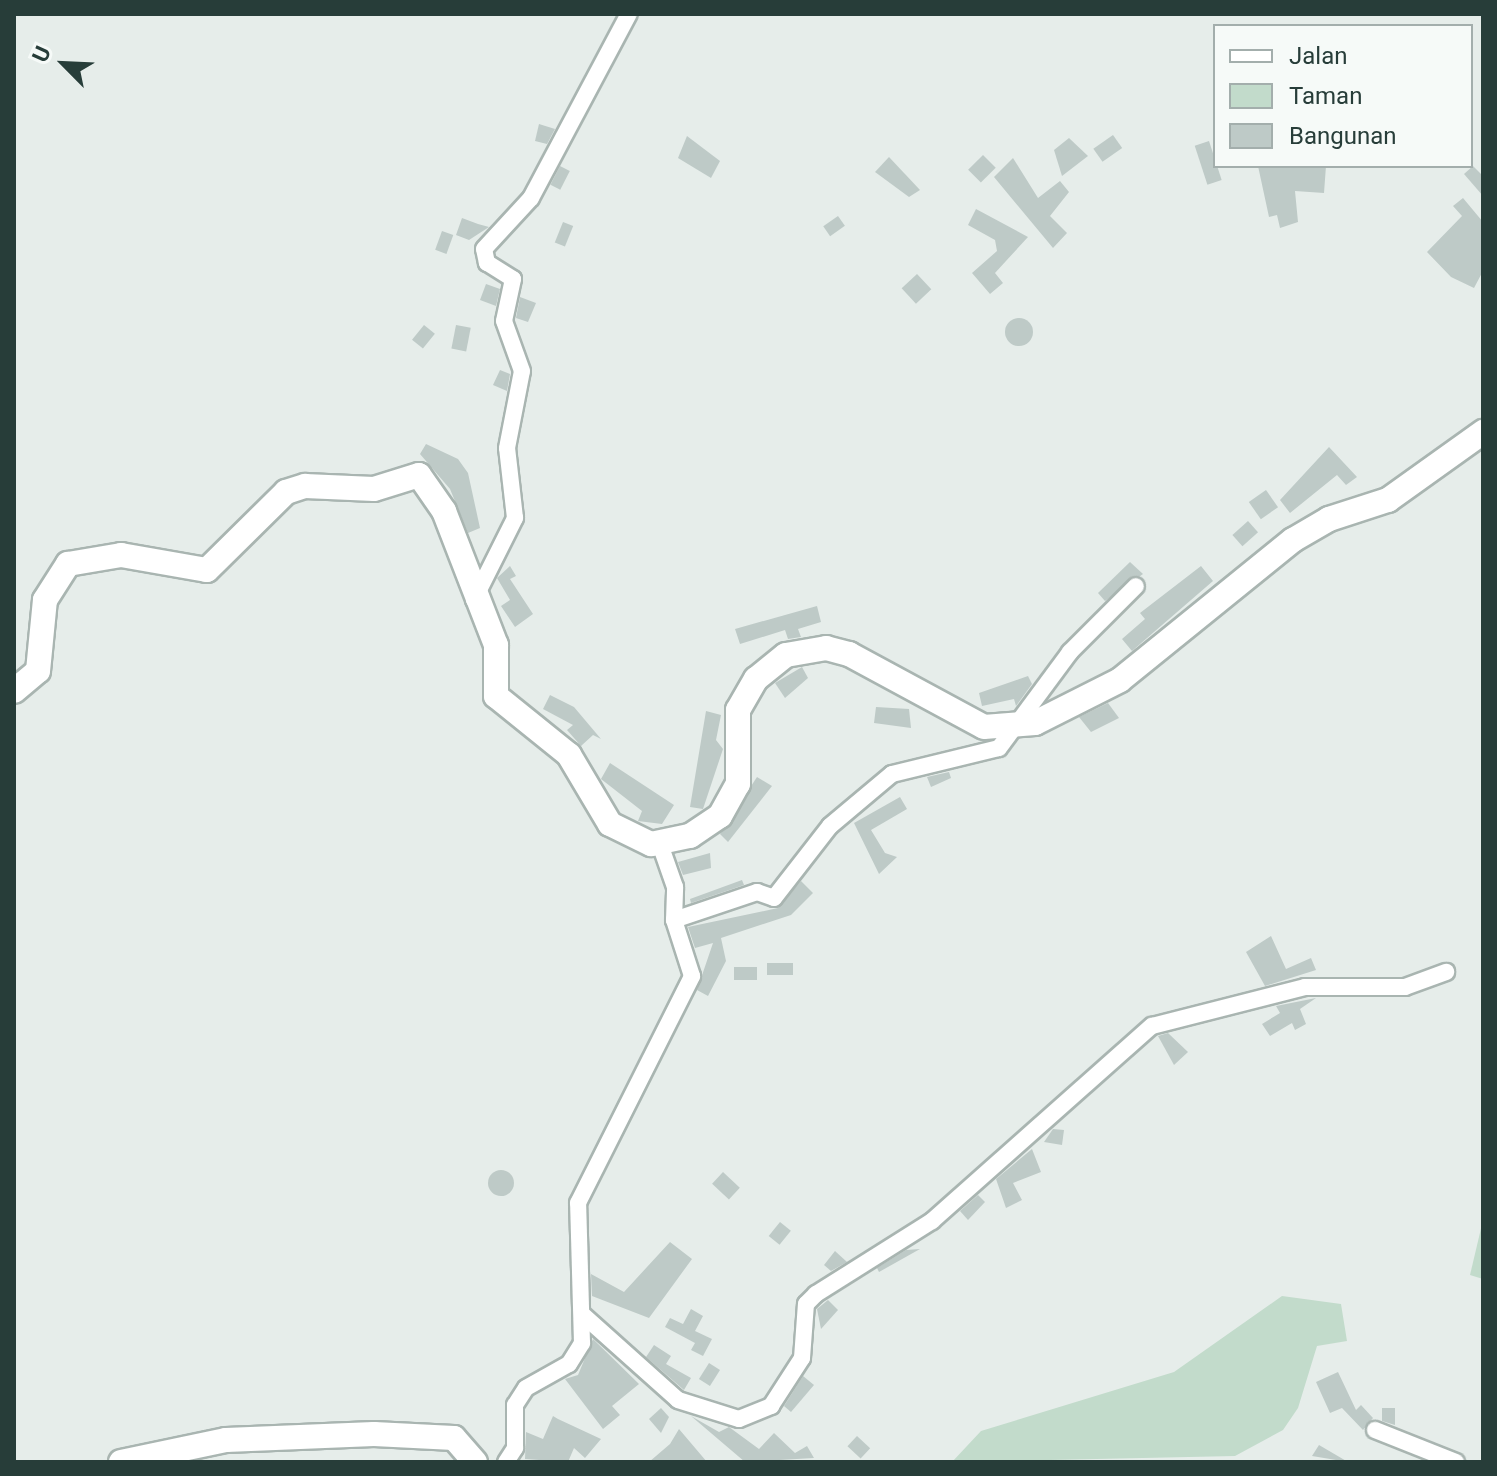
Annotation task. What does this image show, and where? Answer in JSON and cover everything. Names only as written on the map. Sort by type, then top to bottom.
[{"type":"street","points":[[473,601],[515,518],[507,448],[522,371],[504,321],[513,279],[487,263],[484,249],[531,198],[629,14]]},
{"type":"street","points":[[674,920],[757,892],[774,898],[830,826],[885,777],[985,754],[1016,729],[1102,692],[1293,540],[1329,519],[1388,500],[1483,432]]},
{"type":"street","points":[[14,691],[38,671],[45,600],[68,564],[121,555],[207,570],[264,508],[305,486],[374,489],[419,475],[444,511],[473,601],[496,645],[496,696],[569,755],[610,824],[661,847],[675,887],[674,920],[692,976],[578,1203],[582,1343],[569,1364],[526,1388],[515,1405],[515,1448],[506,1462]]},
{"type":"street","points":[[1016,729],[1070,652],[1136,586]]},
{"type":"street","points":[[651,844],[690,836],[720,816],[738,784],[738,710],[756,679],[786,655],[826,648],[849,654],[957,718],[1016,729]]},
{"type":"street","points":[[583,1315],[678,1400],[739,1419],[771,1406],[802,1358],[806,1304],[816,1294],[932,1221],[1152,1026],[1305,987],[1405,987],[1446,972]]},
{"type":"street","points":[[1375,1430],[1456,1462]]},
{"type":"street","points":[[121,1462],[226,1440],[374,1434],[454,1438],[475,1462]]},
{"type":"green space","points":[[1483,1220],[1483,1279],[1470,1275]]},
{"type":"green space","points":[[1282,1296],[1341,1304],[1347,1341],[1317,1346],[1298,1408],[1283,1430],[1235,1456],[952,1462],[981,1431],[1174,1372]]},
{"type":"building","points":[[539,124],[555,129],[547,144],[535,141]]},
{"type":"building","points":[[1113,135],[1122,148],[1103,162],[1093,149]]},
{"type":"building","points":[[687,136],[720,161],[711,178],[678,158]]},
{"type":"building","points":[[1069,138],[1088,156],[1062,176],[1054,150]]},
{"type":"building","points":[[1209,141],[1213,168],[1218,168],[1222,180],[1207,185],[1195,146]]},
{"type":"building","points":[[983,155],[996,168],[981,183],[968,170]]},
{"type":"building","points":[[889,157],[920,190],[909,197],[875,172]]},
{"type":"building","points":[[1013,158],[1038,198],[1060,181],[1069,192],[1050,216],[1067,233],[1053,248],[994,177]]},
{"type":"building","points":[[560,166],[570,171],[560,190],[550,185]]},
{"type":"building","points":[[1473,166],[1483,176],[1483,196],[1464,174]]},
{"type":"building","points":[[1258,168],[1326,168],[1324,193],[1295,191],[1298,222],[1280,228],[1277,215],[1269,217]]},
{"type":"building","points":[[1463,198],[1483,222],[1483,271],[1474,288],[1451,277],[1427,252],[1462,216],[1453,206]]},
{"type":"building","points":[[976,209],[1028,237],[995,273],[1003,283],[990,294],[972,273],[997,251],[995,240],[968,225]]},
{"type":"building","points":[[838,216],[845,226],[830,236],[823,226]]},
{"type":"building","points":[[462,218],[489,227],[469,240],[456,235]]},
{"type":"building","points":[[563,222],[573,226],[565,247],[555,242]]},
{"type":"building","points":[[442,231],[453,235],[446,254],[435,250]]},
{"type":"building","points":[[917,274],[931,289],[916,304],[902,288]]},
{"type":"building","points":[[486,284],[500,289],[496,306],[480,300]]},
{"type":"building","points":[[520,297],[536,303],[528,322],[516,318]]},
{"type":"building","points":[[1019,318],[1029,322],[1033,332],[1029,342],[1019,346],[1009,342],[1005,332],[1009,322]]},
{"type":"building","points":[[424,325],[435,334],[423,349],[412,340]]},
{"type":"building","points":[[456,325],[471,328],[466,351],[451,349]]},
{"type":"building","points":[[500,370],[510,374],[507,391],[493,385]]},
{"type":"building","points":[[426,444],[458,459],[468,473],[480,528],[468,533],[450,489],[420,454]]},
{"type":"building","points":[[1329,447],[1357,477],[1346,485],[1337,475],[1290,513],[1280,500]]},
{"type":"building","points":[[1266,490],[1278,507],[1261,519],[1249,502]]},
{"type":"building","points":[[1248,521],[1258,532],[1242,546],[1232,535]]},
{"type":"building","points":[[1130,562],[1143,574],[1105,601],[1098,593]]},
{"type":"building","points":[[510,566],[516,576],[510,579],[533,614],[515,627],[501,606],[510,600],[497,578]]},
{"type":"building","points":[[1201,566],[1213,581],[1132,651],[1122,639],[1145,619],[1140,613]]},
{"type":"building","points":[[817,606],[821,622],[798,629],[801,637],[788,639],[785,630],[740,644],[735,629]]},
{"type":"building","points":[[802,667],[808,678],[785,698],[775,683]]},
{"type":"building","points":[[1028,676],[1032,684],[1016,706],[1014,699],[982,706],[979,693]]},
{"type":"building","points":[[550,695],[574,707],[601,739],[593,735],[581,746],[567,730],[573,725],[543,709]]},
{"type":"building","points":[[1108,703],[1119,718],[1091,732],[1079,717]]},
{"type":"building","points":[[876,707],[909,709],[911,728],[874,723]]},
{"type":"building","points":[[706,711],[721,715],[716,740],[723,749],[703,809],[690,807]]},
{"type":"building","points":[[610,763],[674,805],[662,824],[638,821],[642,811],[601,779]]},
{"type":"building","points":[[949,772],[951,778],[931,787],[927,777]]},
{"type":"building","points":[[757,777],[772,786],[728,842],[720,834]]},
{"type":"building","points":[[900,797],[907,809],[871,830],[885,853],[897,857],[879,874],[854,823]]},
{"type":"building","points":[[710,853],[711,868],[683,875],[678,862]]},
{"type":"building","points":[[742,880],[744,885],[691,903],[690,899]]},
{"type":"building","points":[[801,881],[813,893],[791,915],[721,938],[726,961],[708,996],[697,990],[713,943],[695,948],[688,927],[778,908]]},
{"type":"building","points":[[1271,936],[1286,969],[1311,958],[1316,970],[1265,986],[1246,952]]},
{"type":"building","points":[[767,963],[793,963],[793,975],[767,975]]},
{"type":"building","points":[[734,967],[757,967],[757,980],[734,980]]},
{"type":"building","points":[[1316,998],[1300,1009],[1306,1024],[1295,1030],[1292,1023],[1270,1036],[1262,1024],[1280,1013],[1276,1006]]},
{"type":"building","points":[[1168,1033],[1188,1052],[1174,1065],[1158,1036]]},
{"type":"building","points":[[1053,1129],[1064,1130],[1062,1145],[1044,1142]]},
{"type":"building","points":[[1032,1149],[1041,1172],[1013,1183],[1022,1200],[1006,1208],[996,1179]]},
{"type":"building","points":[[501,1170],[510,1174],[514,1183],[510,1192],[501,1196],[492,1192],[488,1183],[492,1174]]},
{"type":"building","points":[[723,1172],[740,1188],[729,1199],[712,1184]]},
{"type":"building","points":[[978,1195],[985,1202],[968,1220],[960,1211]]},
{"type":"building","points":[[780,1222],[791,1231],[780,1245],[769,1236]]},
{"type":"building","points":[[670,1242],[692,1259],[649,1318],[592,1296],[591,1274],[624,1292]]},
{"type":"building","points":[[920,1249],[879,1272],[877,1268],[906,1250]]},
{"type":"building","points":[[835,1251],[847,1262],[831,1271],[824,1265]]},
{"type":"building","points":[[828,1300],[838,1310],[821,1329],[817,1309]]},
{"type":"building","points":[[691,1309],[703,1316],[695,1331],[712,1339],[703,1356],[691,1350],[695,1343],[665,1327],[670,1318],[683,1324]]},
{"type":"building","points":[[593,1339],[639,1384],[612,1406],[620,1415],[603,1429],[565,1379],[578,1375]]},
{"type":"building","points":[[654,1345],[671,1356],[666,1364],[691,1378],[684,1390],[646,1357]]},
{"type":"building","points":[[709,1363],[720,1370],[710,1386],[699,1379]]},
{"type":"building","points":[[1338,1372],[1356,1410],[1361,1405],[1373,1418],[1363,1430],[1342,1408],[1330,1413],[1316,1382]]},
{"type":"building","points":[[803,1376],[814,1385],[791,1412],[784,1406]]},
{"type":"building","points":[[661,1408],[669,1417],[661,1433],[649,1419]]},
{"type":"building","points":[[1382,1408],[1395,1408],[1395,1425],[1382,1421]]},
{"type":"building","points":[[553,1416],[601,1439],[585,1458],[574,1448],[568,1462],[525,1459],[526,1432],[543,1439]]},
{"type":"building","points":[[691,1416],[719,1432],[729,1427],[759,1449],[774,1433],[795,1453],[807,1446],[814,1458],[745,1462]]},
{"type":"building","points":[[679,1429],[707,1462],[649,1462],[670,1444]]},
{"type":"building","points":[[857,1436],[870,1448],[861,1459],[847,1446]]},
{"type":"building","points":[[1319,1445],[1348,1462],[1312,1456]]}]
